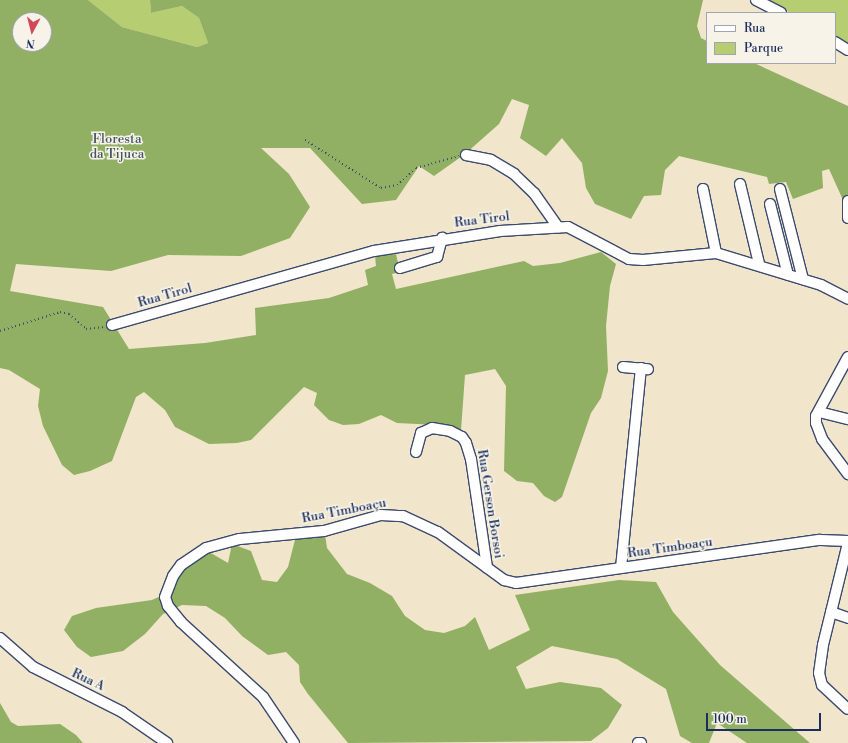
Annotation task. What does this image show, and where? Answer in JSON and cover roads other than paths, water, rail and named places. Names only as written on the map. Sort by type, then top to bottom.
[{"type":"street","points":[[756,0],[779,12]]},
{"type":"street","points":[[836,43],[848,50]]},
{"type":"street","points":[[466,155],[491,160],[514,174],[534,193],[558,227]]},
{"type":"street","points":[[740,184],[759,264]]},
{"type":"street","points":[[703,189],[716,253]]},
{"type":"street","points":[[780,189],[803,279]]},
{"type":"street","points":[[848,201],[848,218]]},
{"type":"street","points":[[770,204],[788,275]]},
{"type":"street","name":"Rua Tirol","points":[[112,325],[367,253],[442,238],[558,227],[577,229],[623,256],[636,260],[716,253],[759,264],[846,294]]},
{"type":"street","points":[[400,268],[437,257],[442,238]]},
{"type":"street","points":[[848,357],[819,412],[816,423],[818,432],[848,474]]},
{"type":"street","points":[[621,568],[644,369],[623,366]]},
{"type":"street","points":[[819,412],[848,419]]},
{"type":"street","name":"Rua Gerson Borsoi","points":[[416,452],[421,433],[432,428],[450,431],[462,437],[466,443],[471,459],[486,568]]},
{"type":"street","name":"Rua Timboaçu","points":[[294,743],[263,697],[181,622],[168,606],[165,597],[167,586],[181,565],[206,548],[229,541],[324,531],[381,515],[394,515],[411,517],[438,532],[504,580],[516,583],[820,540],[848,542]]},
{"type":"street","points":[[848,542],[831,612],[819,673],[822,685],[848,709]]},
{"type":"street","points":[[831,612],[848,618]]},
{"type":"street","name":"Rua A","points":[[0,638],[33,667],[122,712],[167,743]]},
{"type":"park label","name":"Floresta da Tijuca","points":[[117,148]]}]
